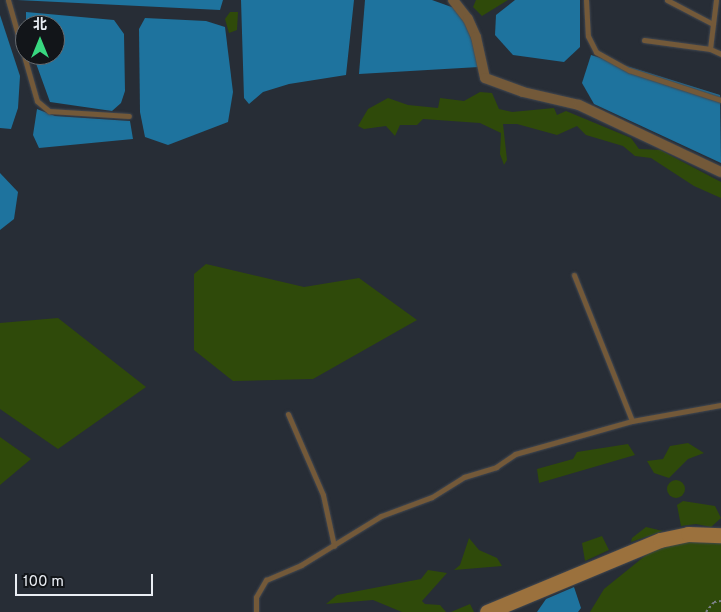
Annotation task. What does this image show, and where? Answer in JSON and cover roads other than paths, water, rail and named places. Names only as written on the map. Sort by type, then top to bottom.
[{"type":"main road","points":[[487,612],[660,540],[697,533],[721,535]]},
{"type":"street","points":[[453,0],[468,19],[476,37],[485,78],[523,92],[579,104],[721,172]]},
{"type":"lane","points":[[8,0],[37,101],[49,111],[129,116]]},
{"type":"lane","points":[[586,0],[588,36],[596,52],[629,70],[721,100]]},
{"type":"lane","points":[[667,0],[713,24]]},
{"type":"lane","points":[[710,49],[716,0]]},
{"type":"lane","points":[[644,40],[669,41],[710,49],[721,54]]},
{"type":"lane","points":[[574,275],[632,421]]},
{"type":"lane","points":[[256,612],[256,597],[266,580],[334,546],[381,516],[432,497],[464,477],[496,467],[515,454],[632,421],[721,405]]},
{"type":"lane","points":[[288,414],[323,495],[334,546]]},
{"type":"water","points":[[17,0],[223,0],[220,10]]},
{"type":"water","points":[[241,0],[354,0],[346,75],[289,84],[263,92],[249,104],[244,98]]},
{"type":"water","points":[[365,0],[432,0],[457,9],[482,44],[479,67],[359,74]]},
{"type":"water","points":[[515,0],[580,0],[580,47],[564,62],[513,55],[495,35],[496,15]]},
{"type":"water","points":[[26,12],[59,15],[26,15]]},
{"type":"water","points":[[0,15],[20,76],[18,108],[11,129],[0,128]]},
{"type":"water","points":[[65,16],[114,20],[124,34],[125,91],[121,103],[112,111],[50,102],[37,65],[65,65]]},
{"type":"water","points":[[145,18],[206,21],[225,27],[233,92],[228,122],[168,145],[145,137],[140,112],[139,29]]},
{"type":"water","points":[[591,55],[720,95],[721,163],[594,104],[582,83]]},
{"type":"water","points":[[37,109],[55,116],[130,121],[133,139],[39,148],[33,135]]},
{"type":"water","points":[[0,173],[18,192],[14,219],[0,230]]},
{"type":"water","points":[[574,587],[581,608],[578,612],[537,612],[546,599]]}]
